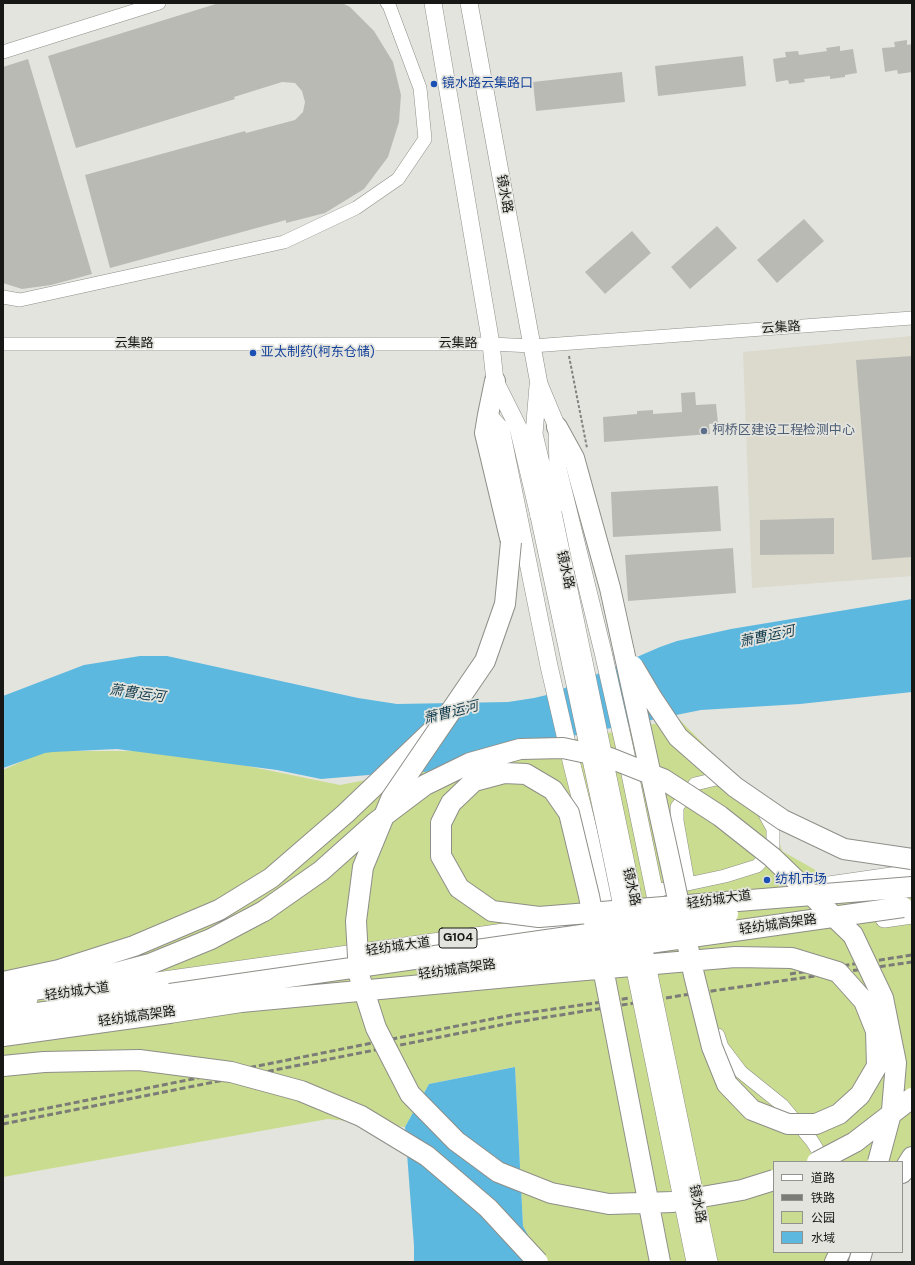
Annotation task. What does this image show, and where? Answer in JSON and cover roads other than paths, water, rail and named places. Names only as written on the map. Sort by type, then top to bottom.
[{"type":"highway","points":[[495,381],[485,433],[511,542],[504,604],[485,661],[391,799],[363,866],[356,921],[359,974],[376,1028],[410,1094],[456,1141],[498,1172],[551,1193],[609,1204],[673,1202],[742,1190],[773,1180]]},
{"type":"highway","points":[[241,1002],[689,961],[697,960],[735,957],[792,958],[838,972],[864,1001],[876,1032],[877,1066],[860,1095],[839,1114],[816,1124],[788,1124],[752,1110],[728,1084],[712,1047],[692,967],[691,960],[678,899],[610,588],[574,458],[556,427]]},
{"type":"highway","points":[[624,652],[678,737],[735,787],[783,820],[844,849],[912,859]]},
{"type":"highway","points":[[3,982],[60,970],[134,946],[226,906],[271,878],[345,814],[449,714]]},
{"type":"highway","points":[[3,994],[70,985],[150,964],[211,939],[264,911],[321,871],[376,822],[425,785],[470,763],[520,749],[563,748],[610,758],[663,779],[682,791],[720,816],[772,857],[853,935],[883,998],[896,1063],[892,1110],[878,1161]]},
{"type":"highway","points":[[660,1262],[594,919],[592,911],[589,896],[569,814],[553,790],[526,774],[504,773],[474,781],[451,803],[441,823],[441,856],[459,888],[492,911],[547,917],[587,914],[595,913],[603,912],[912,887]]},
{"type":"highway","name":"轻纺城高架路","points":[[3,1018],[912,887]]},
{"type":"highway","name":"轻纺城高架路","points":[[3,1036],[912,906]]},
{"type":"highway","points":[[3,1066],[44,1062],[139,1060],[231,1072],[301,1092],[361,1116],[427,1156],[488,1208],[538,1262]]},
{"type":"highway","points":[[819,1161],[856,1142],[912,1098]]},
{"type":"highway","points":[[903,1171],[912,1157]]},
{"type":"highway","points":[[835,1262],[840,1253]]},
{"type":"main road","points":[[433,3],[491,344],[495,381],[518,427],[546,514]]},
{"type":"main road","name":"镜水路","points":[[469,3],[539,384]]},
{"type":"main road","points":[[539,384],[556,427],[558,469],[603,652],[624,745],[655,891],[665,951]]},
{"type":"main road","points":[[539,384],[534,434],[546,514],[611,853],[695,1262]]},
{"type":"main road","points":[[488,415],[500,429],[549,666],[572,765],[611,917],[618,958]]},
{"type":"main road","name":"镜水路","points":[[546,514],[709,1262]]},
{"type":"main road","name":"轻纺城大道","points":[[3,1003],[912,873]]},
{"type":"main road","points":[[3,1044],[618,958],[912,915]]},
{"type":"street","points":[[3,52],[159,3]]},
{"type":"street","points":[[3,297],[20,300],[284,242],[356,208],[398,179],[425,139],[420,88],[390,4]]},
{"type":"street","name":"云集路","points":[[3,344],[491,344],[532,346],[912,318]]},
{"type":"street","points":[[655,891],[725,876],[757,866],[772,850],[773,829],[761,807],[736,781],[716,779],[696,784],[677,807],[677,821],[687,877]]},
{"type":"street","points":[[709,1005],[722,1047],[742,1072],[782,1105],[812,1141],[823,1161]]},
{"type":"water","name":"萧曹运河","points":[[912,599],[912,692],[800,704],[701,710],[512,748],[425,772],[416,771],[321,779],[277,770],[117,749],[45,753],[3,768],[3,696],[84,665],[140,656],[167,656],[358,698],[397,704],[508,702],[551,694],[677,641],[731,629]]},
{"type":"water","points":[[515,1067],[523,1226],[543,1262],[414,1262],[405,1127],[429,1084]]},
{"type":"tunnel","points":[[687,877],[703,968]]},
{"type":"railway","points":[[790,974],[912,955]]},
{"type":"railway","points":[[3,1124],[511,1023],[684,995],[912,962]]},
{"type":"railway","points":[[3,1117],[512,1015],[630,998]]},
{"type":"place","name":"镜水路云集路口","points":[[434,84]]},
{"type":"place","name":"亚太制药(柯东仓储)","points":[[253,353]]},
{"type":"place","name":"柯桥区建设工程检测中心","points":[[704,431]]},
{"type":"place","name":"纺机市场","points":[[767,880]]}]
